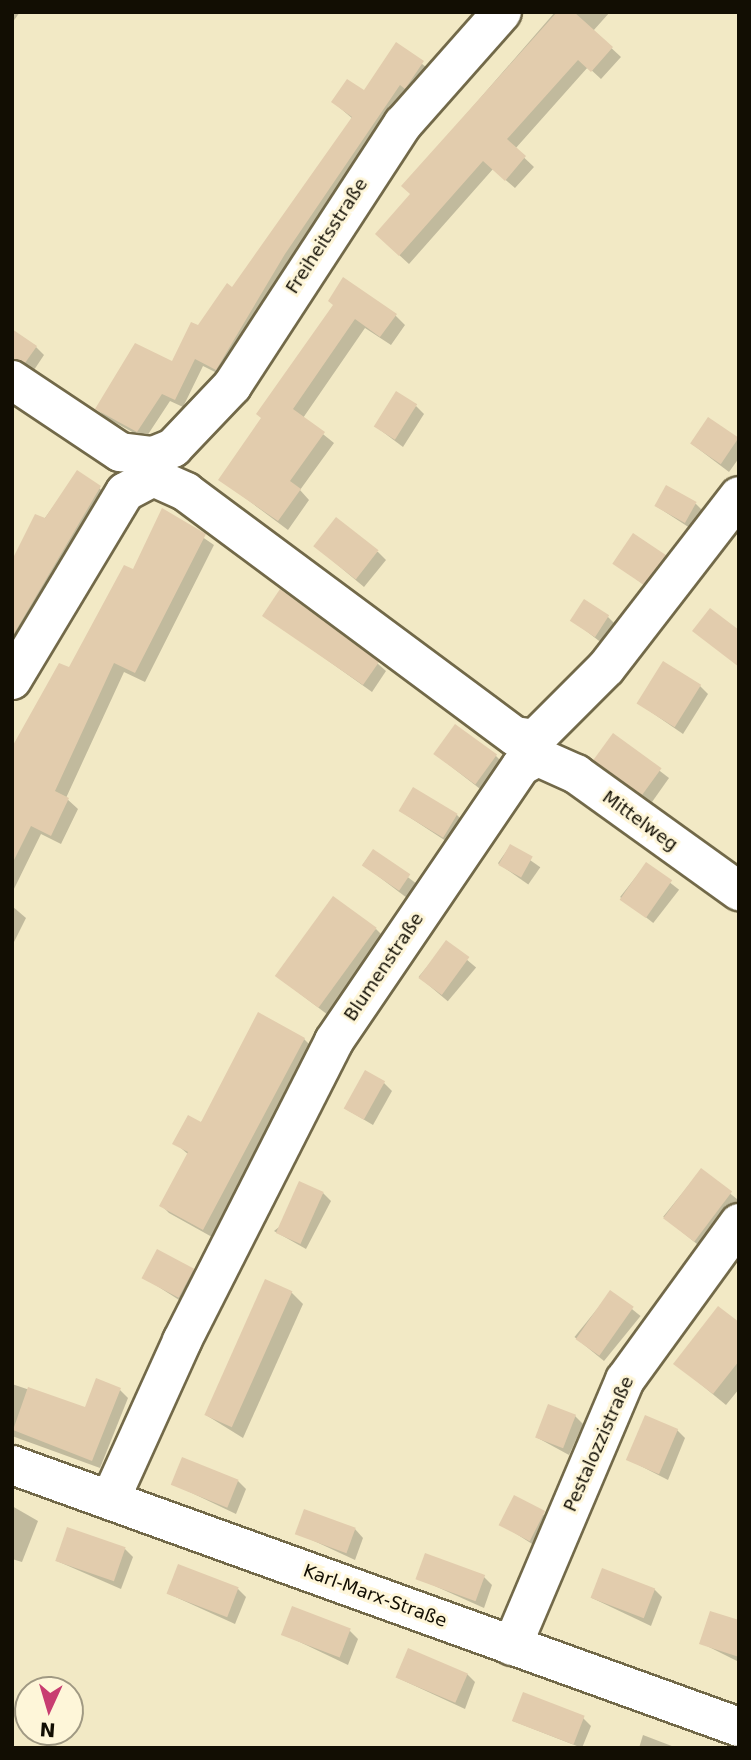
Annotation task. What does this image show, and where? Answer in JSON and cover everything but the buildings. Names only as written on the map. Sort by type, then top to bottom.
[{"type":"street","name":"Freiheitsstraße","points":[[12,680],[125,492],[179,443],[232,386],[403,124],[502,12]]},
{"type":"street","points":[[12,380],[120,452],[153,466],[515,736],[537,748]]},
{"type":"street","name":"Blumenstraße","points":[[110,1500],[181,1341],[334,1041],[521,765],[606,668],[739,496]]},
{"type":"street","name":"Mittelweg","points":[[537,748],[739,891]]},
{"type":"street","name":"Pestalozzistraße","points":[[512,1646],[625,1380],[739,1223]]},
{"type":"street","name":"Karl-Marx-Straße","points":[[12,1465],[739,1727]]}]
